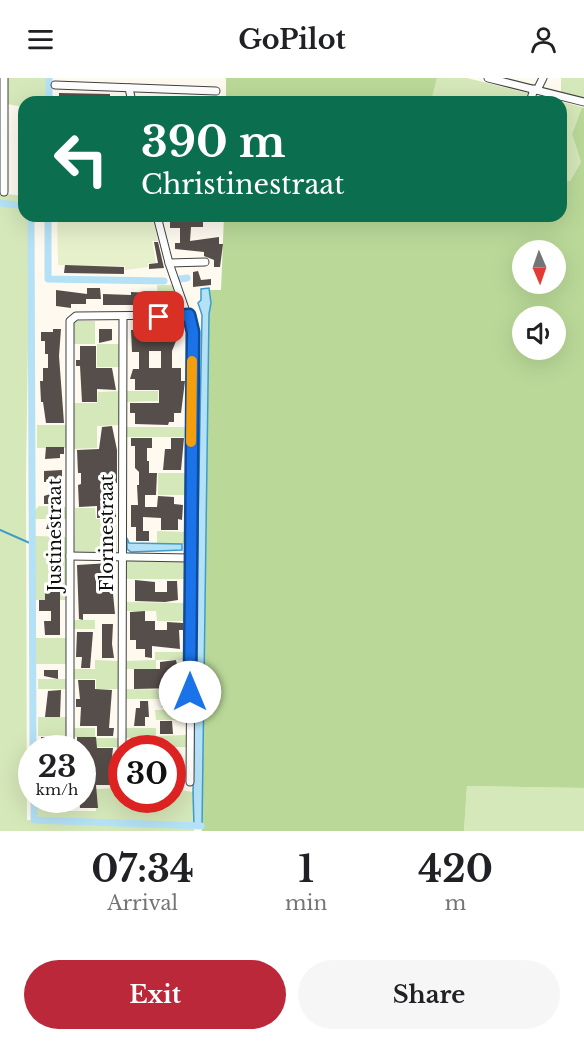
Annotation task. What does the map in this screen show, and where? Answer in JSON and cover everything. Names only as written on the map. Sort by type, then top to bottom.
[{"type":"street","points":[[4,78],[4,192]]},
{"type":"street","points":[[488,78],[560,96]]},
{"type":"street","points":[[533,96],[543,78]]},
{"type":"street","points":[[167,80],[168,88]]},
{"type":"street","points":[[55,85],[82,82],[129,88],[216,91]]},
{"type":"street","points":[[129,88],[131,96]]},
{"type":"street","points":[[567,98],[584,102]]},
{"type":"street","points":[[159,222],[169,263],[189,315],[193,332],[190,782]]},
{"type":"street","points":[[169,263],[205,262]]},
{"type":"street","points":[[123,317],[189,315]]},
{"type":"street","name":"Justinestraat","points":[[70,735],[70,321],[76,316],[123,317]]},
{"type":"street","name":"Florinestraat","points":[[122,735],[123,317]]},
{"type":"street","points":[[70,556],[190,558]]},
{"type":"green space","points":[[8,78],[47,78],[47,96],[18,96],[18,106],[7,104]]},
{"type":"green space","points":[[226,78],[437,78],[432,96],[226,96]]},
{"type":"green space","points":[[437,78],[467,78],[538,96],[432,96]]},
{"type":"green space","points":[[561,78],[584,78],[584,98],[561,92]]},
{"type":"green space","points":[[567,103],[582,107],[572,134],[581,162],[570,181],[567,181]]},
{"type":"green space","points":[[582,107],[584,108],[584,788],[467,786],[464,831],[202,831],[209,314],[211,303],[209,290],[221,290],[224,222],[567,222],[567,181],[570,181],[581,162],[572,134]]},
{"type":"green space","points":[[0,193],[18,195],[18,222],[30,222],[26,476],[27,735],[18,735],[18,813],[27,813],[27,820],[194,828],[194,831],[0,831]]},
{"type":"green space","points":[[57,222],[154,222],[158,241],[152,241],[156,263],[148,263],[148,267],[125,270],[125,266],[58,265]]},
{"type":"green space","points":[[157,285],[173,285],[182,309],[179,314],[158,315]]},
{"type":"green space","points":[[95,321],[95,344],[73,344],[73,323]]},
{"type":"green space","points":[[97,344],[120,344],[120,367],[97,367]]},
{"type":"green space","points":[[120,391],[120,425],[97,426],[97,448],[72,449],[73,403],[97,403],[98,392]]},
{"type":"green space","points":[[126,391],[158,391],[158,401],[126,402]]},
{"type":"green space","points":[[37,425],[68,425],[68,448],[37,448]]},
{"type":"green space","points":[[125,427],[189,427],[189,437],[125,437]]},
{"type":"green space","points":[[158,473],[189,473],[189,495],[158,495]]},
{"type":"green space","points":[[39,506],[68,507],[68,519],[34,519],[35,510]]},
{"type":"green space","points":[[75,508],[95,508],[96,519],[116,519],[117,553],[74,553]]},
{"type":"green space","points":[[157,531],[188,532],[188,544],[157,544]]},
{"type":"green space","points":[[35,536],[68,537],[67,600],[34,600]]},
{"type":"green space","points":[[130,559],[186,561],[187,579],[125,579],[125,562]]},
{"type":"green space","points":[[125,602],[187,603],[187,621],[157,621],[156,611],[125,611]]},
{"type":"green space","points":[[71,620],[95,620],[95,629],[71,629]]},
{"type":"green space","points":[[34,638],[66,638],[66,664],[35,664]]},
{"type":"green space","points":[[155,652],[187,652],[187,660],[156,660],[156,669],[124,669],[124,661],[155,660]]},
{"type":"green space","points":[[95,660],[119,661],[119,689],[96,689],[96,679],[71,679],[71,669],[95,669]]},
{"type":"green space","points":[[38,679],[66,679],[66,689],[38,689]]},
{"type":"green space","points":[[124,689],[186,690],[186,699],[124,699]]},
{"type":"green space","points":[[155,710],[186,710],[186,720],[156,720]]},
{"type":"green space","points":[[38,717],[67,717],[67,735],[38,735]]},
{"type":"green space","points":[[71,728],[95,728],[95,735],[71,735]]},
{"type":"green space","points":[[124,728],[156,728],[156,735],[124,735]]},
{"type":"green space","points":[[96,738],[108,738],[108,747],[96,747]]},
{"type":"green space","points":[[467,786],[584,788],[584,831],[464,831]]},
{"type":"green space","points":[[108,788],[108,813],[186,813],[186,791],[193,792],[194,825],[35,819],[35,813],[96,813],[96,789]]},
{"type":"water","points":[[209,288],[211,303],[209,314],[202,827],[194,826],[193,792],[202,315],[198,303],[201,300],[201,289]]},
{"type":"water","points":[[127,538],[129,543],[182,544],[182,550],[131,552],[127,549]]},
{"type":"building","points":[[59,93],[110,94],[110,96],[59,96]]},
{"type":"building","points":[[170,222],[203,222],[203,227],[191,227],[190,241],[219,237],[219,244],[223,244],[220,267],[214,267],[214,260],[204,256],[204,252],[175,249],[175,243],[180,243],[180,228],[170,228]]},
{"type":"building","points":[[154,242],[158,242],[164,268],[149,269],[149,264],[158,263]]},
{"type":"building","points":[[65,265],[124,267],[124,274],[64,273]]},
{"type":"building","points":[[198,271],[201,280],[211,279],[211,285],[193,287],[193,272]]},
{"type":"building","points":[[87,288],[100,288],[101,299],[86,299],[86,304],[71,304],[71,308],[56,306],[56,290],[87,294]]},
{"type":"building","points":[[131,292],[152,293],[154,305],[103,305],[103,294],[131,295]]},
{"type":"building","points":[[174,328],[176,341],[172,351],[172,368],[181,368],[181,381],[185,381],[181,413],[174,413],[174,422],[169,422],[168,425],[135,424],[135,413],[130,413],[130,403],[159,403],[159,390],[135,390],[135,379],[130,379],[133,369],[139,369],[139,352],[132,352],[131,330]],"holes":[[[149,351],[161,351],[161,368],[149,368]]]},
{"type":"building","points":[[53,329],[61,329],[59,356],[64,423],[46,423],[43,402],[41,402],[40,381],[43,381],[43,368],[48,368],[48,354],[45,354],[45,341],[41,341],[41,332],[53,332]]},
{"type":"building","points":[[99,329],[112,329],[112,340],[99,343]]},
{"type":"building","points":[[80,346],[96,346],[96,368],[112,368],[116,390],[97,389],[97,402],[82,402],[80,366],[76,366],[76,360],[80,360]]},
{"type":"building","points":[[112,426],[117,450],[117,483],[112,483],[112,494],[104,494],[104,508],[116,507],[116,517],[97,518],[97,506],[79,507],[78,485],[81,484],[81,473],[78,473],[77,450],[99,449],[102,427]]},
{"type":"building","points":[[131,438],[152,438],[152,448],[147,448],[147,461],[149,461],[149,473],[157,473],[156,495],[145,495],[145,507],[157,507],[158,496],[174,497],[174,504],[183,505],[182,520],[178,519],[178,530],[161,530],[161,518],[143,517],[143,531],[149,531],[149,541],[136,541],[136,527],[131,527],[131,505],[138,505],[139,472],[135,468],[135,446],[131,446]]},
{"type":"building","points":[[171,438],[184,438],[181,470],[163,470],[165,449],[171,449]]},
{"type":"building","points":[[46,447],[64,447],[64,454],[60,454],[60,458],[45,459]]},
{"type":"building","points":[[62,470],[62,504],[44,504],[44,496],[53,493],[53,482],[44,482],[44,471]]},
{"type":"building","points":[[50,518],[59,518],[62,534],[50,534],[50,529],[46,529]]},
{"type":"building","points":[[110,563],[115,614],[83,614],[83,620],[79,619],[77,565]]},
{"type":"building","points":[[135,580],[155,582],[155,592],[167,592],[167,581],[177,581],[178,600],[135,601]]},
{"type":"building","points":[[45,592],[60,592],[60,635],[45,635],[44,621],[51,621],[51,611],[39,611],[39,600],[45,600]]},
{"type":"building","points":[[145,611],[145,621],[155,621],[155,630],[167,630],[167,622],[183,623],[183,630],[179,630],[180,649],[152,646],[152,658],[145,657],[145,649],[136,649],[136,640],[130,640],[130,612]]},
{"type":"building","points":[[102,624],[113,624],[114,658],[102,658]]},
{"type":"building","points":[[77,632],[93,632],[90,668],[81,668],[82,657],[76,657]]},
{"type":"building","points":[[176,660],[178,670],[180,670],[180,688],[134,689],[134,669],[160,669],[160,662]]},
{"type":"building","points":[[44,670],[58,670],[58,679],[44,676]]},
{"type":"building","points":[[78,680],[95,680],[95,689],[112,690],[109,728],[114,728],[113,735],[97,736],[97,726],[80,726],[81,707],[76,707],[76,699],[80,699]]},
{"type":"building","points":[[61,690],[60,717],[45,717],[48,691]]},
{"type":"building","points":[[162,699],[176,700],[176,708],[162,707]]},
{"type":"building","points":[[140,701],[148,701],[149,717],[145,717],[145,726],[134,726],[136,708],[140,708]]},
{"type":"building","points":[[160,721],[172,721],[173,734],[160,734]]},
{"type":"building","points":[[96,737],[97,748],[108,748],[108,785],[96,785]]},
{"type":"building","points":[[96,785],[98,808],[96,808]]},
{"type":"waterway","points":[[49,78],[49,96]]},
{"type":"waterway","points":[[0,203],[18,205]]},
{"type":"waterway","points":[[31,222],[33,735]]},
{"type":"waterway","points":[[48,222],[48,279],[164,281]]},
{"type":"waterway","points":[[180,279],[187,278]]},
{"type":"waterway","points":[[0,530],[32,544]]},
{"type":"waterway","points":[[34,813],[34,820],[201,826]]},
{"type":"slow traffic","points":[[191,442],[192,361]]},
{"type":"route","points":[[159,317],[189,315],[193,332],[190,692]]}]
